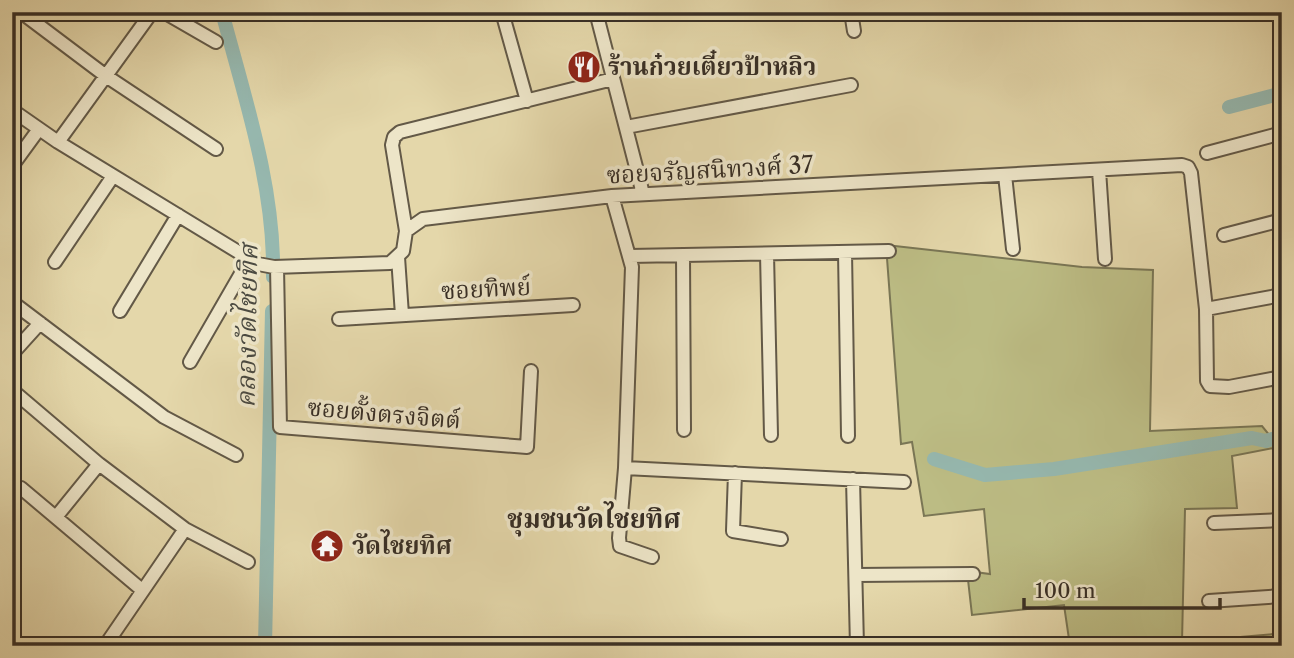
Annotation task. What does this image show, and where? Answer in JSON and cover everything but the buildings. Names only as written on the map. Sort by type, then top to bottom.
[{"type":"street","points":[[21,12],[106,76],[216,149]]},
{"type":"street","points":[[58,142],[152,12]]},
{"type":"street","points":[[164,12],[216,43]]},
{"type":"street","points":[[502,12],[527,101]]},
{"type":"street","points":[[597,12],[643,194]]},
{"type":"street","points":[[851,12],[854,31]]},
{"type":"street","points":[[12,110],[58,142],[254,261],[276,267],[390,263],[403,251],[406,231],[392,145],[394,136],[401,132],[614,79]]},
{"type":"street","points":[[625,127],[851,85]]},
{"type":"street","points":[[12,166],[39,129]]},
{"type":"street","points":[[1207,153],[1282,133]]},
{"type":"street","name":"ซอยจรัญสนิทวงศ์ 37","points":[[406,231],[423,219],[612,196],[1188,167],[1206,309],[1205,375],[1210,386],[1229,387],[1282,377]]},
{"type":"street","points":[[1099,170],[1105,259]]},
{"type":"street","points":[[1005,175],[1013,249]]},
{"type":"street","points":[[55,262],[114,176]]},
{"type":"street","points":[[612,196],[632,267],[620,546],[652,557]]},
{"type":"street","points":[[120,311],[178,215]]},
{"type":"street","points":[[1224,235],[1282,220]]},
{"type":"street","points":[[630,256],[889,251]]},
{"type":"street","points":[[845,252],[848,436]]},
{"type":"street","points":[[767,254],[771,435]]},
{"type":"street","points":[[683,255],[684,430]]},
{"type":"street","points":[[398,257],[402,315]]},
{"type":"street","points":[[190,362],[254,261]]},
{"type":"street","name":"ซอยตั้งตรงจิตต์","points":[[276,267],[280,427],[527,447],[531,371]]},
{"type":"street","points":[[1206,309],[1282,295]]},
{"type":"street","points":[[12,302],[163,416],[236,455]]},
{"type":"street","name":"ซอยทิพย์","points":[[339,319],[573,305]]},
{"type":"street","points":[[12,354],[40,323]]},
{"type":"street","points":[[12,390],[99,464],[185,529],[248,562]]},
{"type":"street","points":[[56,517],[99,464]]},
{"type":"street","points":[[625,468],[904,482]]},
{"type":"street","points":[[734,473],[733,531],[781,539]]},
{"type":"street","points":[[853,479],[858,646]]},
{"type":"street","points":[[21,488],[142,590]]},
{"type":"street","points":[[1214,523],[1282,520]]},
{"type":"street","points":[[105,646],[185,529]]},
{"type":"street","points":[[856,575],[973,574]]},
{"type":"street","points":[[1209,601],[1282,596]]},
{"type":"green space","points":[[886,245],[1082,267],[1153,270],[1150,431],[1262,426],[1279,447],[1232,456],[1237,508],[1185,509],[1182,642],[1274,634],[1276,646],[1070,646],[1064,605],[972,615],[967,571],[990,574],[984,509],[924,516],[912,442],[901,444]]},
{"type":"waterway","name":"คลองวัดไชยทิศ","points":[[222,12],[264,177],[273,277]]},
{"type":"waterway","points":[[1229,107],[1282,93]]},
{"type":"waterway","name":"คลองวัดไชยทิศ","points":[[265,646],[272,311]]},
{"type":"waterway","points":[[934,459],[985,475],[1054,469],[1252,438],[1266,441],[1282,436]]},
{"type":"place","name":"ร้านก๋วยเตี๋ยวป้าหลิว","points":[[584,67]]},
{"type":"place","name":"วัดไชยทิศ","points":[[327,546]]},
{"type":"district","name":"ชุมชนวัดไชยทิศ","points":[[594,519]]}]
